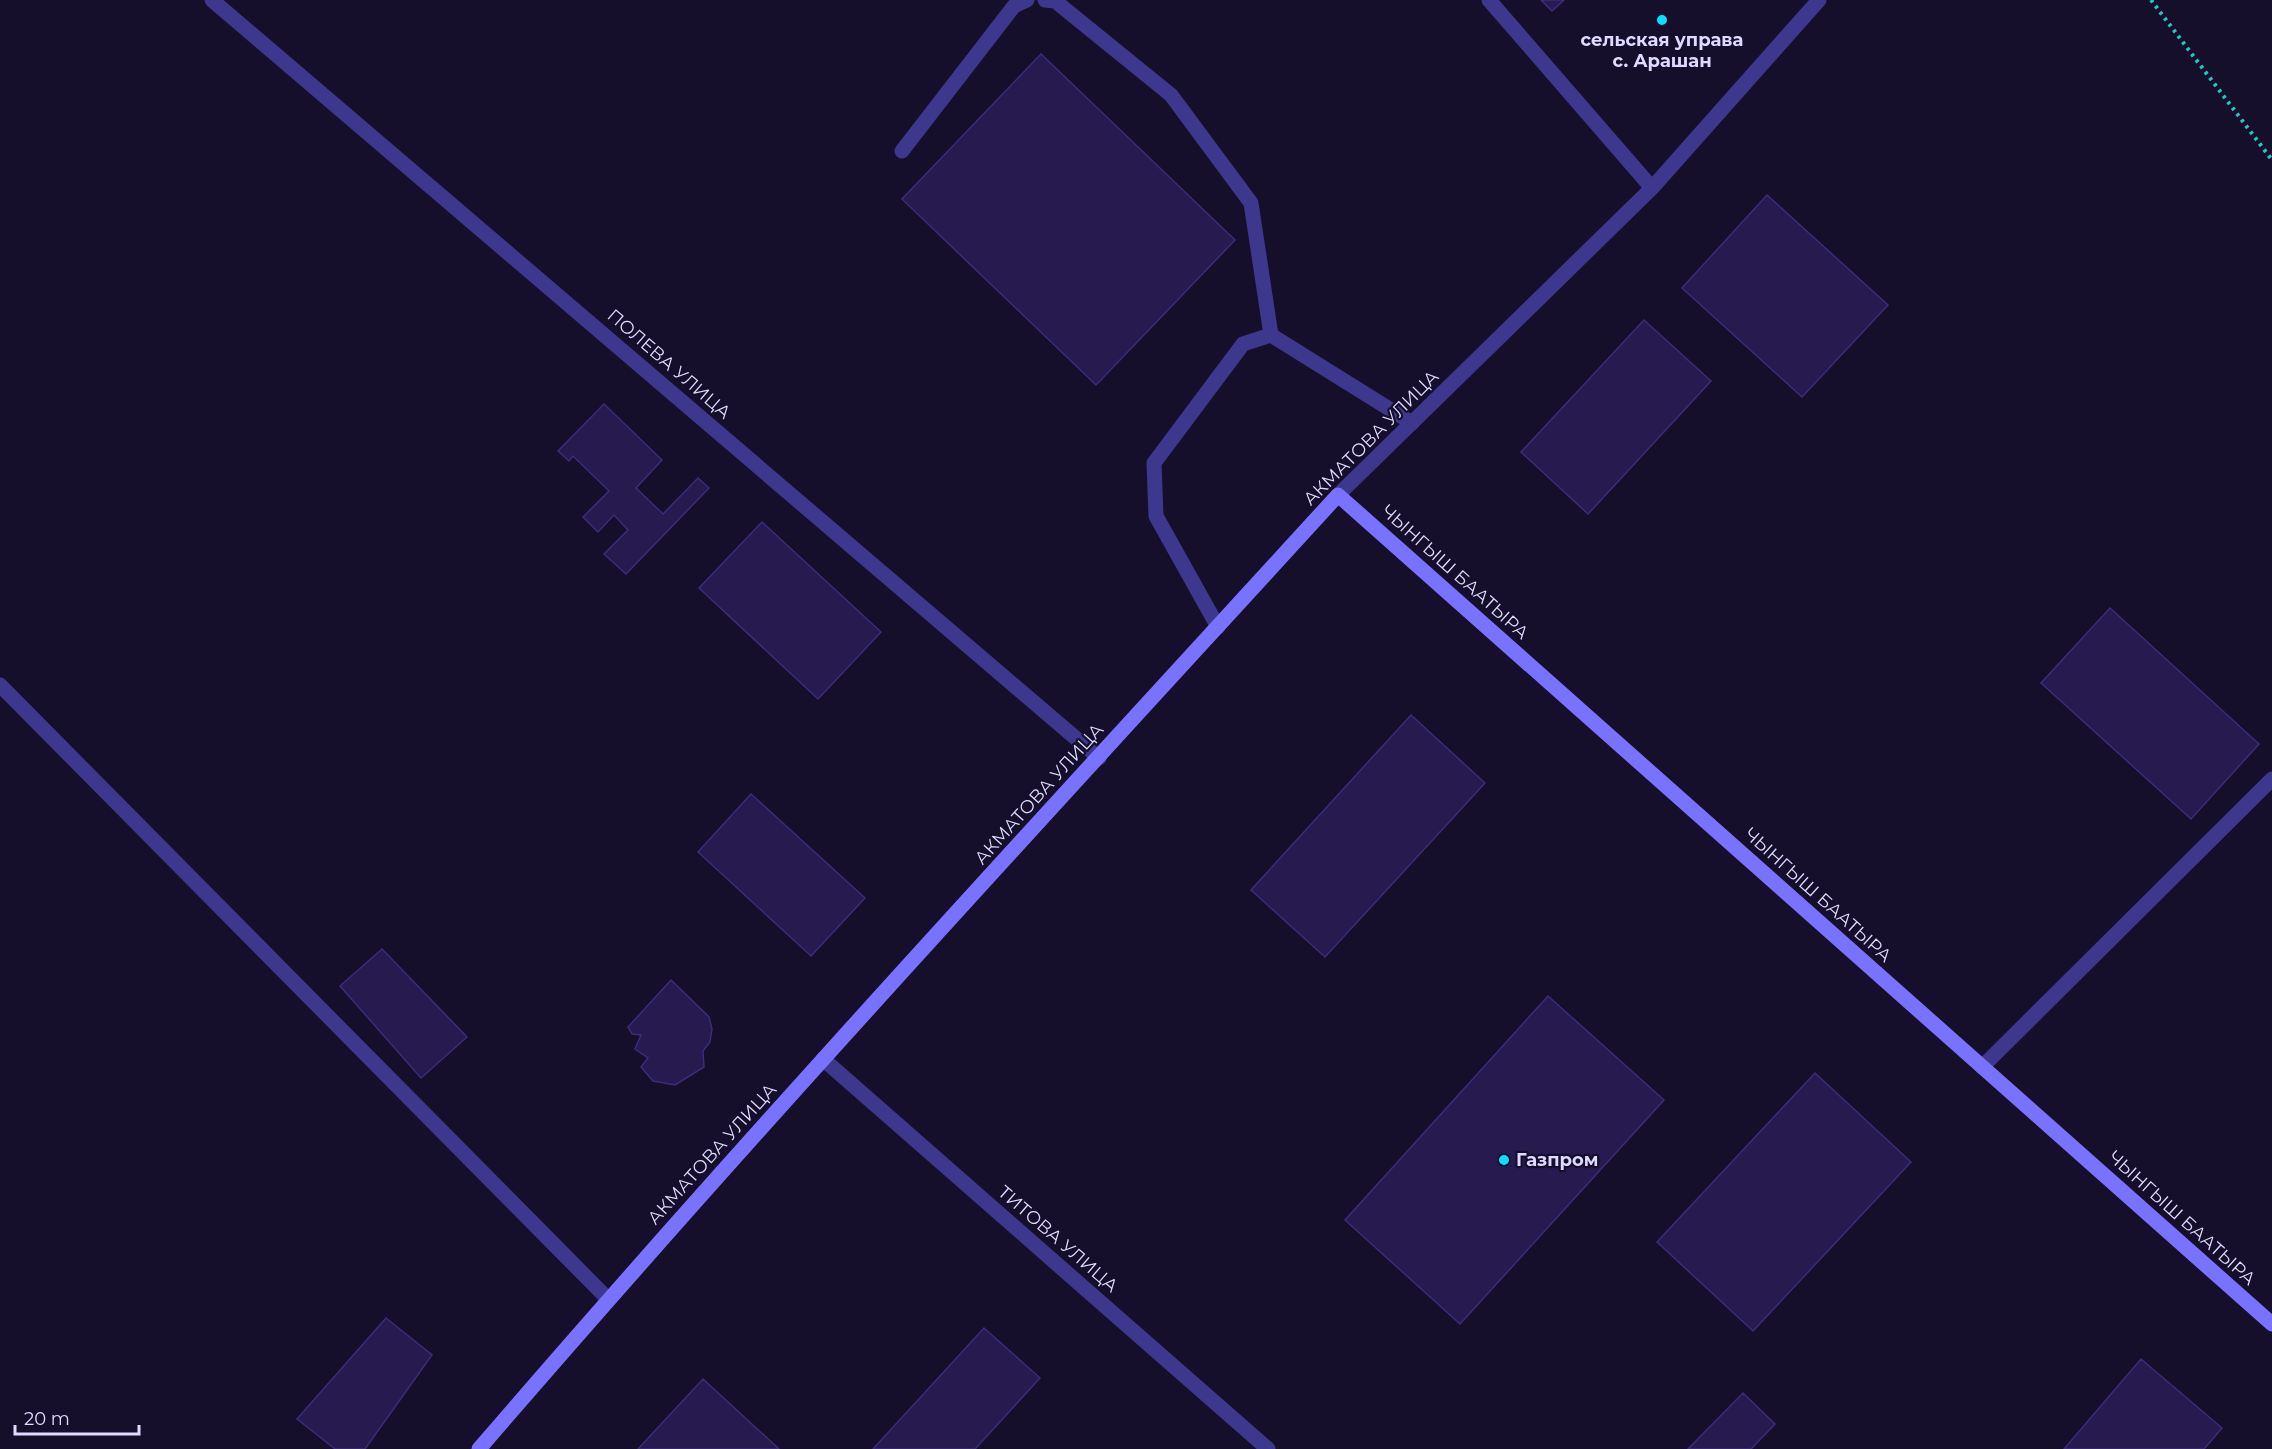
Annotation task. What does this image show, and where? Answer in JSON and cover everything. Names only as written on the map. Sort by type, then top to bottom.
[{"type":"main road","name":"АКМАТОВА УЛИЦА","points":[[479,1449],[608,1299],[823,1059],[1338,495]]},
{"type":"main road","name":"ЧЫНГЫШ БААТЫРА","points":[[1338,495],[2272,1324]]},
{"type":"street","name":"ПОЛЕВА УЛИЦА","points":[[212,0],[1099,758]]},
{"type":"street","points":[[902,151],[1014,6],[1027,0]]},
{"type":"street","points":[[1045,0],[1055,2],[1171,94],[1251,203],[1271,335],[1412,423]]},
{"type":"street","points":[[1489,0],[1652,188]]},
{"type":"street","name":"АКМАТОВА УЛИЦА","points":[[1338,495],[1652,188],[1819,0]]},
{"type":"street","points":[[1218,627],[1156,516],[1154,463],[1243,344],[1271,335]]},
{"type":"street","points":[[0,685],[608,1299]]},
{"type":"street","points":[[1982,1067],[2272,779]]},
{"type":"street","name":"ТИТОВА УЛИЦА","points":[[823,1059],[1268,1449]]},
{"type":"path","points":[[2151,0],[2272,160]]},
{"type":"building","points":[[1541,0],[1564,0],[1552,11]]},
{"type":"building","points":[[1041,54],[1235,240],[1096,385],[902,199]]},
{"type":"building","points":[[1767,195],[1888,305],[1802,397],[1682,288]]},
{"type":"building","points":[[1644,320],[1711,381],[1588,514],[1521,452]]},
{"type":"building","points":[[604,404],[662,460],[636,488],[663,514],[698,478],[709,488],[626,574],[604,554],[628,530],[614,515],[598,532],[583,517],[609,491],[573,456],[569,461],[558,451]]},
{"type":"building","points":[[762,522],[881,632],[818,699],[699,588]]},
{"type":"building","points":[[2110,608],[2259,744],[2191,819],[2041,683]]},
{"type":"building","points":[[1411,715],[1485,783],[1325,957],[1251,890]]},
{"type":"building","points":[[751,794],[865,898],[811,956],[698,852]]},
{"type":"building","points":[[382,949],[467,1037],[421,1078],[340,986]]},
{"type":"building","points":[[671,980],[709,1017],[712,1029],[710,1042],[703,1051],[704,1067],[675,1085],[653,1081],[641,1067],[648,1058],[635,1049],[641,1035],[632,1034],[628,1027]]},
{"type":"building","name":"Газпром","points":[[1548,996],[1664,1100],[1460,1324],[1345,1220]]},
{"type":"building","points":[[1815,1073],[1911,1162],[1753,1331],[1657,1242]]},
{"type":"building","points":[[386,1318],[432,1355],[365,1449],[335,1449],[297,1419]]},
{"type":"building","points":[[984,1328],[1040,1378],[975,1449],[873,1449]]},
{"type":"building","points":[[2141,1359],[2222,1428],[2204,1449],[2064,1449]]},
{"type":"building","points":[[703,1379],[779,1449],[638,1449]]},
{"type":"building","points":[[1743,1393],[1775,1424],[1751,1449],[1688,1449]]},
{"type":"place","name":"сельская управа с. Арашан","points":[[1662,20]]},
{"type":"place","name":"Газпром","points":[[1504,1160]]}]
